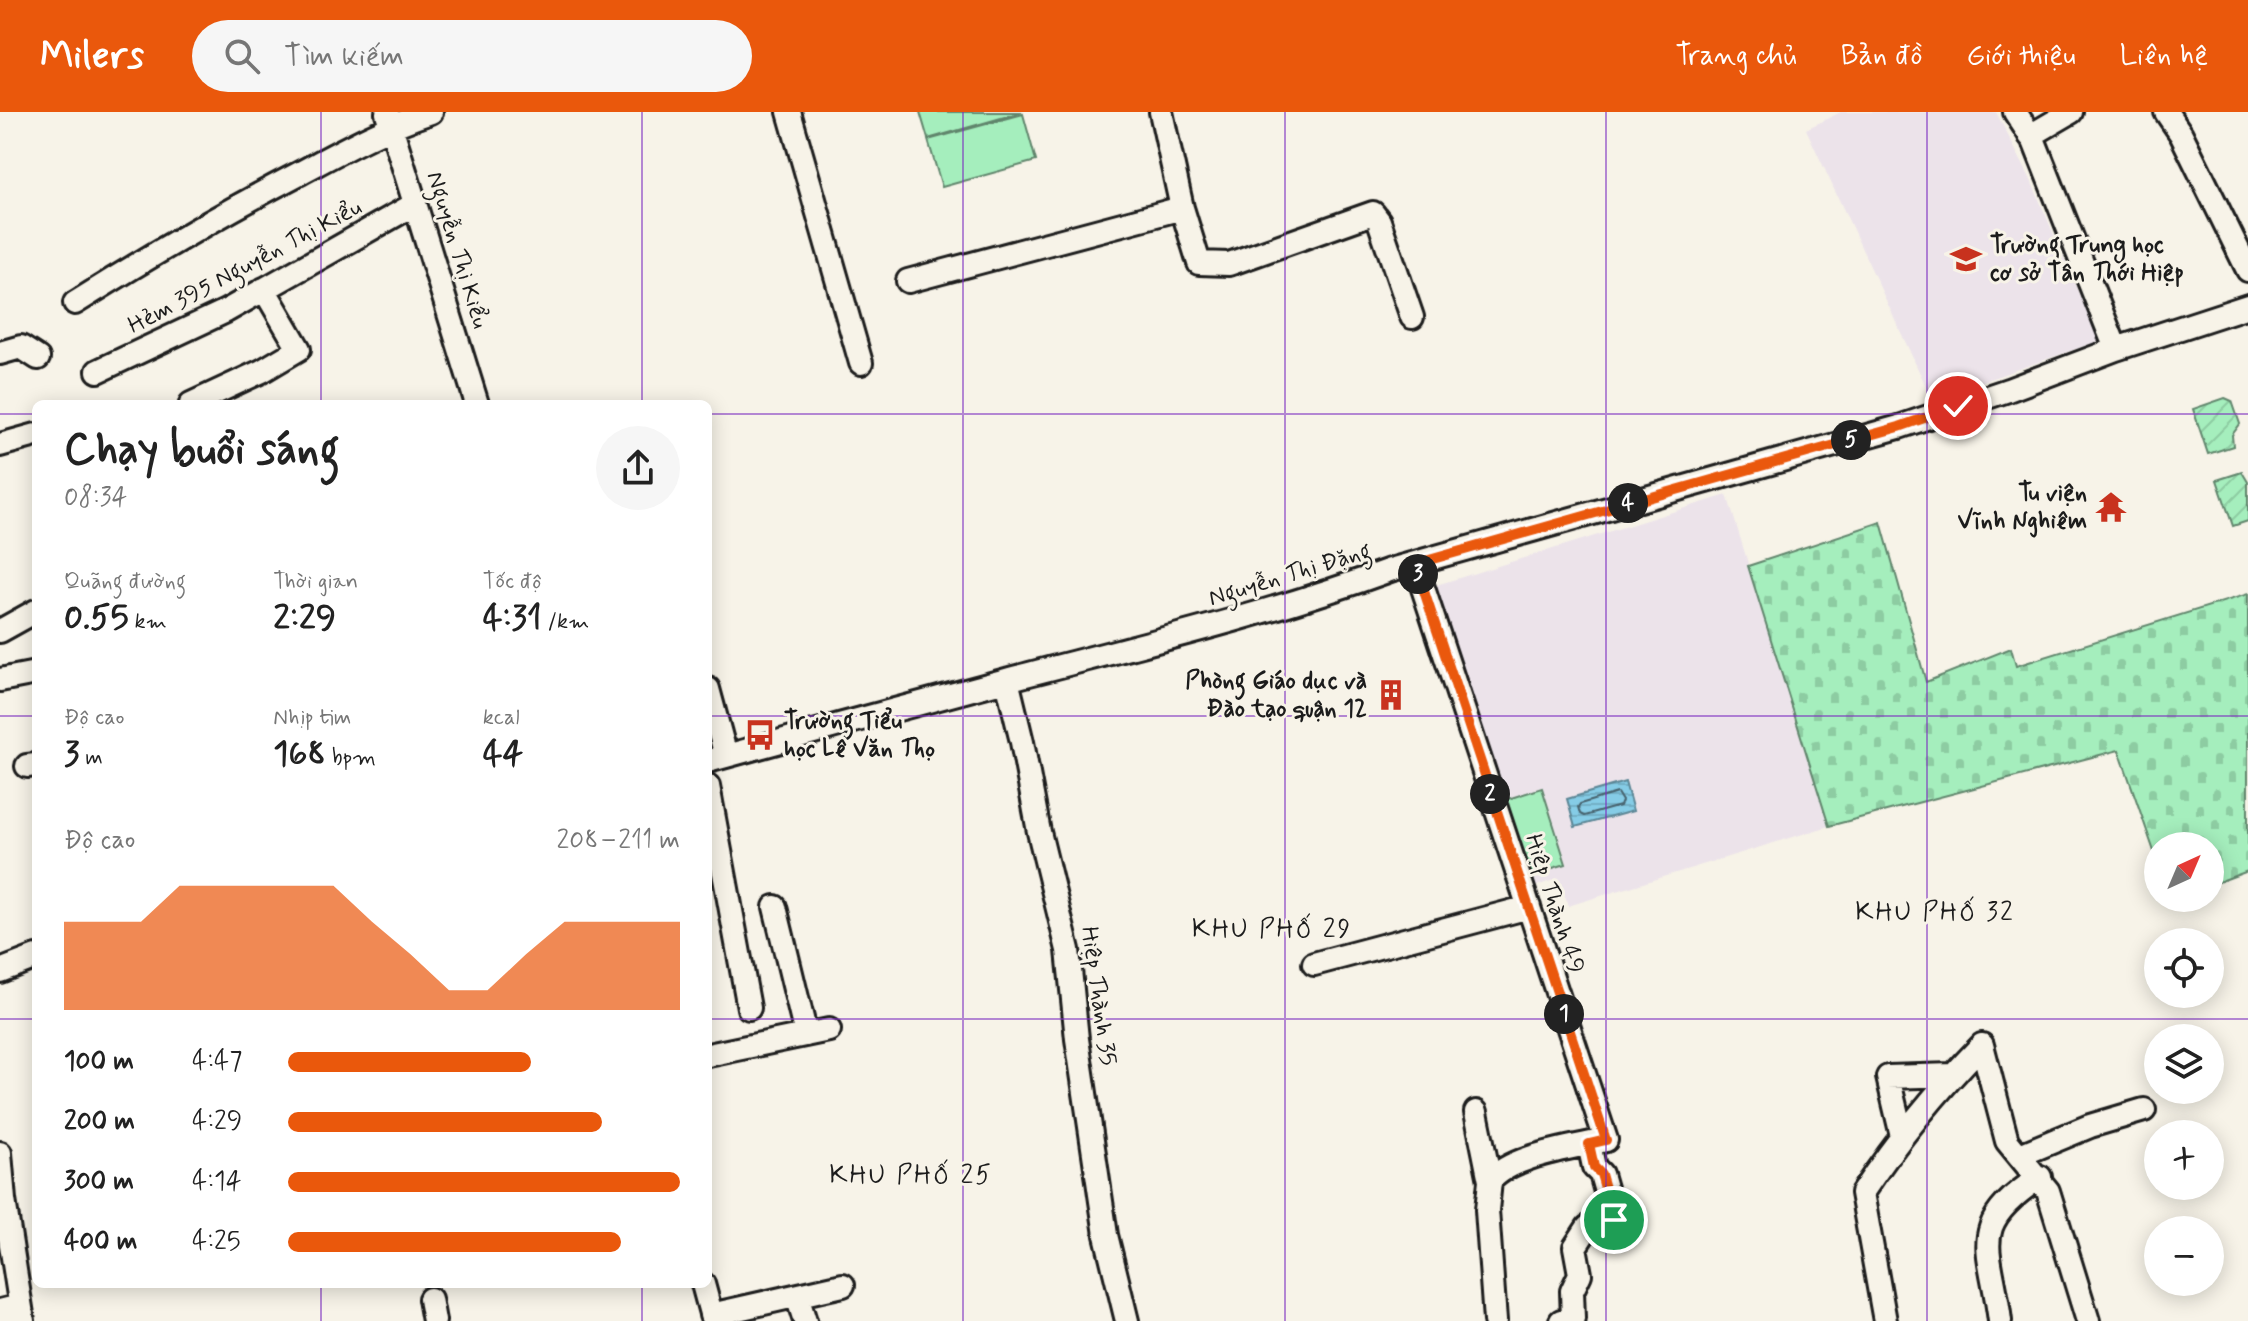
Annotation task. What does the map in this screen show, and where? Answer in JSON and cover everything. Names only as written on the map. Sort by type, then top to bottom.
[{"type":"street","points":[[75,303],[172,242],[389,119],[431,112]]},
{"type":"street","points":[[789,112],[861,363]]},
{"type":"street","points":[[1161,112],[1182,208],[1199,263],[1229,264],[1376,213],[1412,317]]},
{"type":"street","points":[[2015,112],[2030,136],[2116,349]]},
{"type":"street","points":[[2030,136],[2071,112]]},
{"type":"street","points":[[2166,112],[2181,134],[2248,270]]},
{"type":"street","name":"Nguyễn Thị Kiểu","points":[[389,119],[476,400]]},
{"type":"street","name":"Hẻm 395 Nguyễn Thị Kiểu","points":[[98,371],[185,331],[415,204]]},
{"type":"street","points":[[908,281],[1182,208]]},
{"type":"street","points":[[200,400],[262,371],[299,349],[264,289]]},
{"type":"street","name":"Nguyễn Thị Đặng","points":[[717,759],[1149,645],[1415,564],[1899,427],[2116,349],[2248,306]]},
{"type":"street","points":[[0,353],[21,347],[38,358]]},
{"type":"street","points":[[0,445],[32,436]]},
{"type":"street","name":"Hiệp Thành 49","points":[[1415,564],[1606,1140],[1589,1144]]},
{"type":"street","points":[[0,631],[32,613]]},
{"type":"street","points":[[0,680],[32,674]]},
{"type":"street","name":"Hiệp Thành 35","points":[[1007,680],[1068,950],[1077,1039],[1106,1235],[1127,1321]]},
{"type":"street","points":[[712,720],[717,759]]},
{"type":"street","points":[[712,808],[749,1008]]},
{"type":"street","points":[[775,907],[806,1035]]},
{"type":"street","points":[[1314,964],[1529,907]]},
{"type":"street","points":[[0,971],[32,959]]},
{"type":"street","points":[[712,1054],[829,1030]]},
{"type":"street","points":[[1885,1321],[1862,1193],[1902,1136],[1982,1045],[2007,1141],[2040,1177],[2048,1191],[2088,1319]]},
{"type":"street","points":[[1902,1136],[1888,1077],[1953,1075]]},
{"type":"street","points":[[2020,1155],[2090,1126],[2144,1110]]},
{"type":"street","points":[[1476,1112],[1490,1181],[1487,1210],[1495,1321]]},
{"type":"street","points":[[1490,1181],[1500,1169],[1589,1144],[1594,1167],[1601,1174],[1614,1220],[1588,1227],[1578,1241],[1575,1247],[1580,1274],[1572,1291],[1573,1319],[1561,1321]]},
{"type":"street","points":[[0,1153],[14,1313]]},
{"type":"street","points":[[2000,1321],[1986,1235],[2001,1208],[2016,1193],[2040,1177]]},
{"type":"street","points":[[704,1288],[712,1318],[843,1285]]},
{"type":"street","points":[[797,1296],[805,1321]]},
{"type":"shaded area","name":"Trường Trung học cơ sở Tân Thới Hiệp","points":[[1841,112],[1996,112],[2030,178],[2099,341],[1932,399],[1806,129]]},
{"type":"shaded area","points":[[1727,495],[1829,826],[1568,906],[1559,878],[1534,887],[1430,587]]},
{"type":"green space","points":[[920,112],[1022,112],[928,139]]},
{"type":"green space","points":[[1023,114],[1036,161],[942,187],[928,140]]},
{"type":"green space","points":[[2225,398],[2232,401],[2240,424],[2232,435],[2233,446],[2208,454],[2193,409]]},
{"type":"green space","points":[[2242,472],[2248,482],[2248,521],[2233,526],[2217,480]]},
{"type":"green space","points":[[1881,522],[1926,682],[2011,648],[2016,666],[2248,594],[2248,871],[2224,880],[2224,832],[2147,832],[2119,750],[1829,826],[1748,566]]},
{"type":"green space","points":[[1542,788],[1566,864],[1529,875],[1505,800]]},
{"type":"water","points":[[1625,782],[1633,811],[1575,827],[1567,799]]},
{"type":"place","name":"Trường Trung học cơ sở Tân Thới Hiệp","points":[[1966,259]]},
{"type":"place","name":"Tu viện Vĩnh Nghiêm","points":[[2111,507]]},
{"type":"place","name":"Phòng Giáo dục và Đào tạo quận 12","points":[[1391,695]]},
{"type":"place","name":"Trường Tiểu học Lê Văn Thọ","points":[[760,735]]},
{"type":"district","name":"KHU PHỐ 32","points":[[1935,913]]},
{"type":"district","name":"KHU PHỐ 29","points":[[1272,930]]},
{"type":"district","name":"KHU PHỐ 25","points":[[911,1176]]},
{"type":"route","points":[[1614,1220],[1601,1174],[1594,1167],[1589,1144],[1606,1140],[1415,564],[1899,427],[1958,406]]}]
